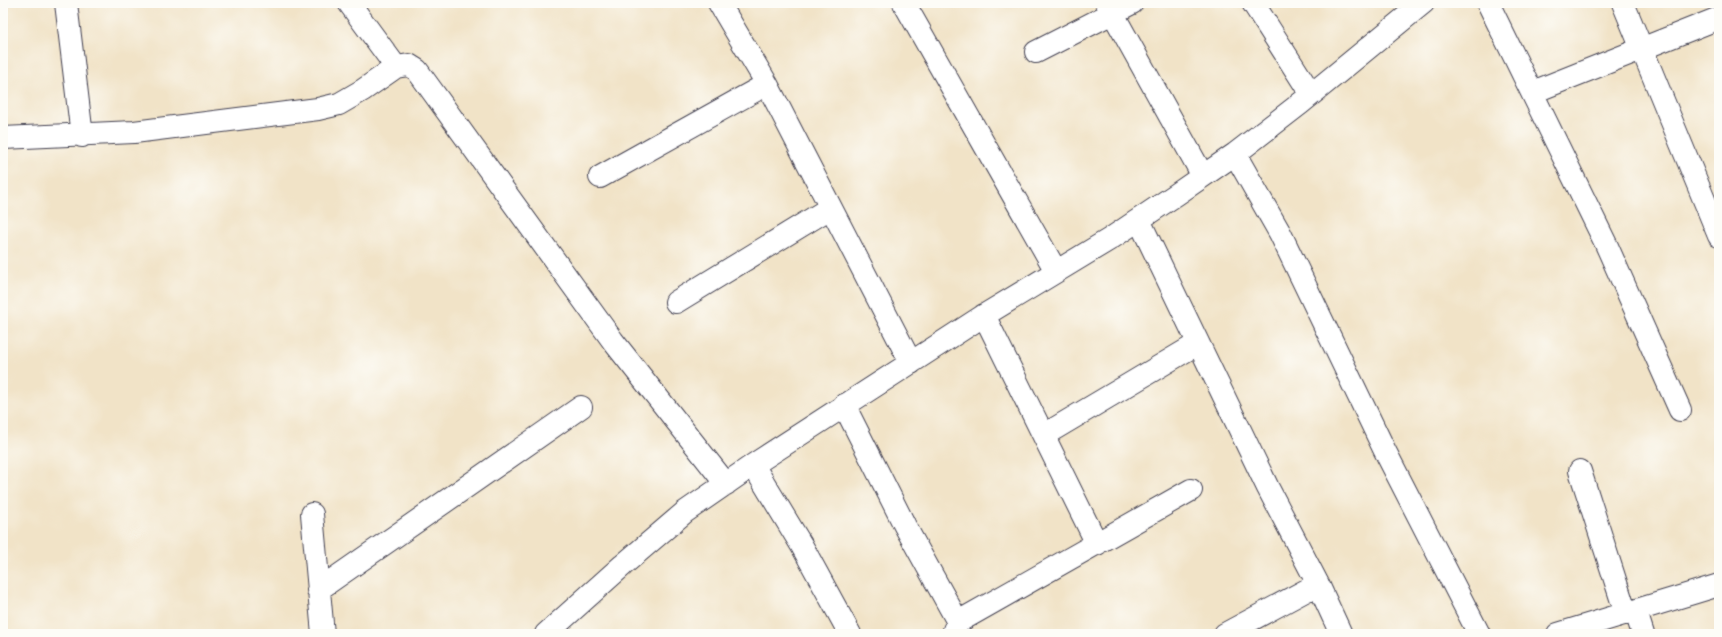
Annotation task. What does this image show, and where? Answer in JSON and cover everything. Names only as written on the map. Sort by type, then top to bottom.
[{"type":"street","points":[[66,3],[82,136]]},
{"type":"street","points":[[350,3],[396,67]]},
{"type":"street","points":[[719,3],[767,84],[910,363]]},
{"type":"street","points":[[904,3],[1056,271]]},
{"type":"street","points":[[1036,52],[1110,8],[1132,3]]},
{"type":"street","points":[[1253,3],[1311,94]]},
{"type":"street","points":[[546,634],[623,565],[686,512],[753,465],[844,405],[984,315],[1139,220],[1235,154],[1423,3]]},
{"type":"street","points":[[1488,3],[1533,92],[1609,251],[1680,410]]},
{"type":"street","points":[[1623,3],[1719,236]]},
{"type":"street","points":[[1110,8],[1203,176]]},
{"type":"street","points":[[1533,92],[1719,18]]},
{"type":"street","points":[[3,138],[82,136],[134,132],[318,109],[339,104],[363,90],[396,67],[409,65],[417,70],[613,341],[726,484]]},
{"type":"street","points":[[600,178],[767,84]]},
{"type":"street","points":[[1235,154],[1280,234],[1385,451],[1479,634]]},
{"type":"street","points":[[676,302],[830,208]]},
{"type":"street","points":[[1139,220],[1197,344],[1268,488],[1318,584],[1341,634]]},
{"type":"street","points":[[984,315],[1097,544]]},
{"type":"street","points":[[1044,435],[1197,344]]},
{"type":"street","points":[[844,405],[956,628],[1191,490]]},
{"type":"street","points":[[318,590],[581,407]]},
{"type":"street","points":[[753,465],[802,546],[850,634]]},
{"type":"street","points":[[1580,471],[1631,613],[1643,634]]},
{"type":"street","points":[[312,514],[323,634]]},
{"type":"street","points":[[1225,634],[1318,584]]},
{"type":"street","points":[[1558,634],[1719,585]]}]
